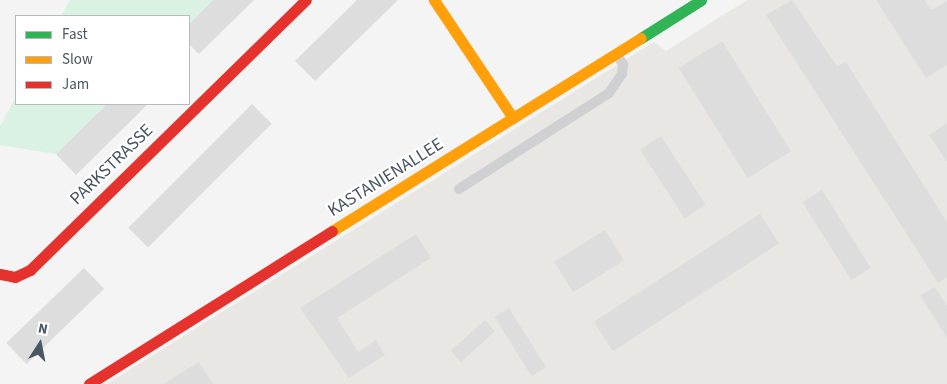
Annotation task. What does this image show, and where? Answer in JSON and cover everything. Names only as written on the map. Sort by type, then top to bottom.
[{"type":"street","name":"PARKSTRASSE","points":[[0,274],[15,277],[30,270],[306,0]]},
{"type":"street","points":[[434,0],[513,118]]},
{"type":"street","name":"KASTANIENALLEE","points":[[89,384],[701,0]]},
{"type":"lane","points":[[459,189],[609,93],[622,74],[623,64],[616,53]]},
{"type":"shaded area","points":[[747,0],[947,0],[947,384],[107,384],[654,42],[666,51]]},
{"type":"green space","points":[[70,0],[213,0],[190,22],[190,15],[62,15]]},
{"type":"green space","points":[[15,99],[15,105],[106,105],[56,154],[0,145],[0,126]]},
{"type":"building","points":[[213,0],[254,0],[199,54],[190,45],[190,23]]},
{"type":"building","points":[[357,0],[398,0],[315,81],[295,61]]},
{"type":"building","points":[[792,0],[837,66],[846,62],[947,222],[947,277],[938,283],[766,15]]},
{"type":"building","points":[[876,0],[924,0],[931,10],[947,1],[947,65],[926,78]]},
{"type":"building","points":[[722,41],[791,151],[748,178],[679,68]]},
{"type":"building","points":[[252,104],[272,124],[148,248],[128,228]]},
{"type":"building","points":[[106,105],[147,105],[76,175],[56,154]]},
{"type":"building","points":[[947,123],[947,162],[929,135]]},
{"type":"building","points":[[661,136],[706,205],[685,218],[640,150]]},
{"type":"building","points":[[822,190],[871,268],[851,280],[802,202]]},
{"type":"building","points":[[760,214],[779,243],[613,351],[594,322]]},
{"type":"building","points":[[605,230],[624,261],[573,292],[554,262]]},
{"type":"building","points":[[416,234],[431,258],[337,318],[358,352],[376,340],[385,355],[349,378],[300,308]]},
{"type":"building","points":[[84,268],[104,289],[26,364],[6,343]]},
{"type":"building","points":[[935,287],[947,306],[947,338],[920,295]]},
{"type":"building","points":[[509,308],[546,367],[532,376],[495,317]]},
{"type":"building","points":[[485,320],[495,331],[461,362],[451,351]]},
{"type":"building","points":[[199,362],[213,384],[163,384]]},
{"type":"traffic: fast","points":[[641,38],[701,0]]},
{"type":"traffic: slow","points":[[434,0],[513,118]]},
{"type":"traffic: slow","points":[[332,231],[641,38]]},
{"type":"traffic: jam","points":[[0,274],[15,277],[30,270],[306,0]]},
{"type":"traffic: jam","points":[[89,384],[332,231]]}]
